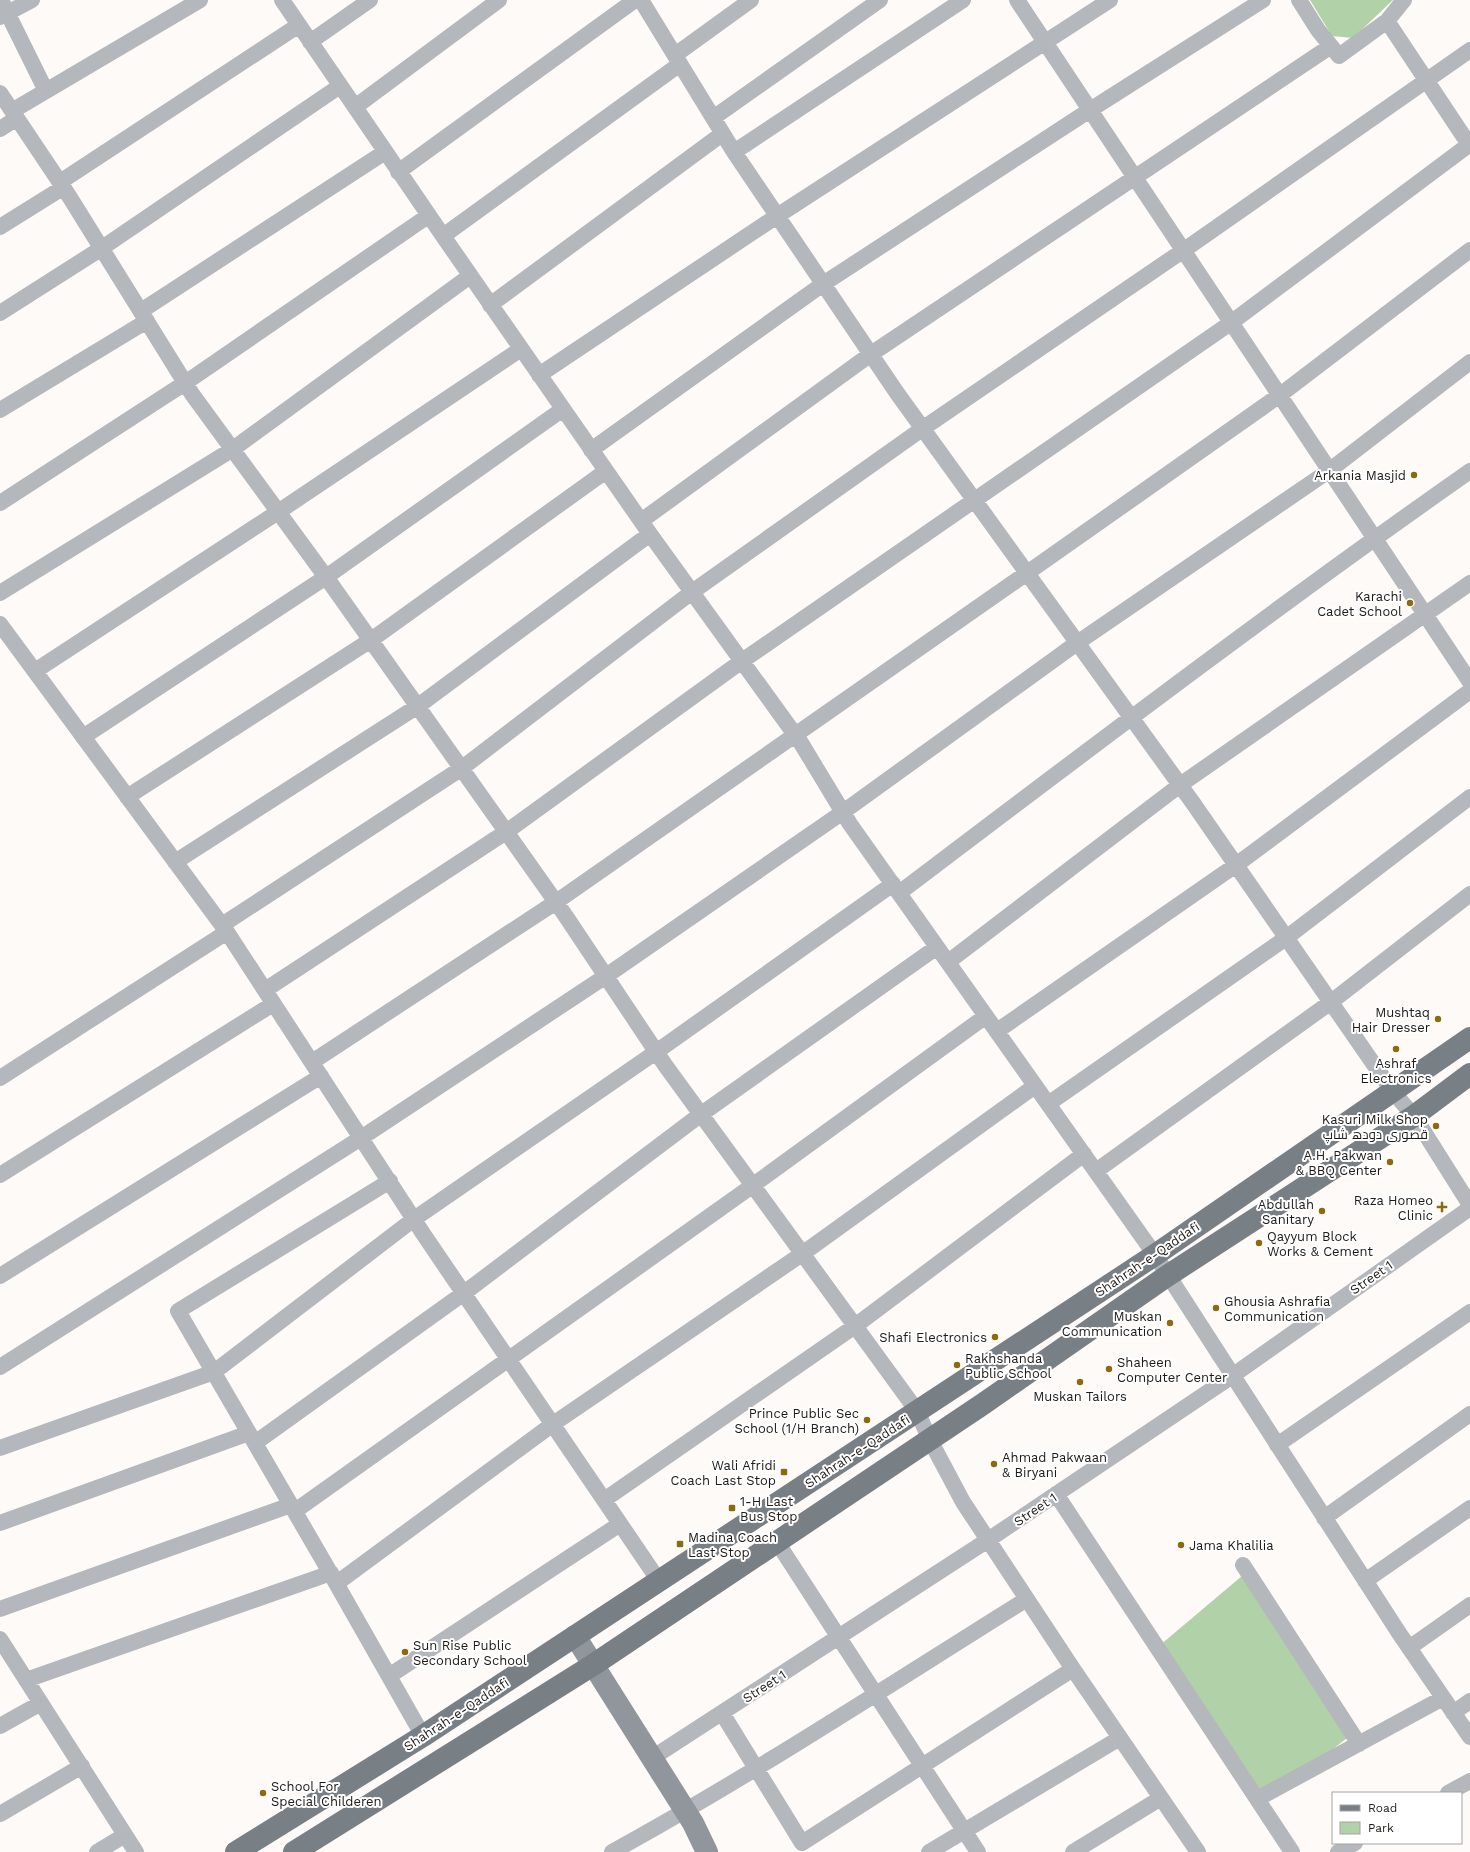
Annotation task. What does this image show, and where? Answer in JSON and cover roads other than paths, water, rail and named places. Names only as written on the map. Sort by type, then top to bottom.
[{"type":"main road","name":"Shahrah-e-Qaddafi","points":[[236,1852],[423,1736],[1155,1255],[1470,1038]]},
{"type":"main road","name":"Shahrah-e-Qaddafi","points":[[294,1852],[593,1665],[930,1440],[1167,1276],[1414,1116],[1470,1074]]},
{"type":"street","points":[[32,0],[3,10],[46,91]]},
{"type":"street","points":[[282,0],[428,216],[650,534],[795,735],[843,812],[1155,1255],[1167,1276],[1365,1581],[1470,1737]]},
{"type":"street","points":[[310,42],[370,0]]},
{"type":"street","points":[[355,107],[499,0]]},
{"type":"street","points":[[398,172],[635,0]]},
{"type":"street","points":[[641,0],[722,134],[922,429],[1180,785],[1393,1092],[1414,1116],[1470,1206]]},
{"type":"street","points":[[443,236],[677,60],[751,0]]},
{"type":"street","points":[[713,118],[880,0]]},
{"type":"street","points":[[734,152],[963,0]]},
{"type":"street","points":[[1018,0],[1470,682]]},
{"type":"street","points":[[539,375],[777,216],[1110,0]]},
{"type":"street","points":[[592,450],[823,284],[1090,110],[1263,0]]},
{"type":"street","points":[[1299,0],[1339,56],[1388,21],[1404,0]]},
{"type":"street","points":[[0,129],[15,115],[46,91],[196,1]]},
{"type":"street","points":[[265,990],[506,832],[742,661],[1232,322],[1470,145],[1388,21]]},
{"type":"street","points":[[0,227],[299,25]]},
{"type":"street","points":[[641,521],[871,354],[1331,46]]},
{"type":"street","points":[[0,1078],[462,768],[692,592],[922,429],[1184,250],[1470,50]]},
{"type":"street","points":[[0,313],[102,248],[340,86]]},
{"type":"street","points":[[0,93],[62,185],[185,383],[462,768],[556,902],[700,1115],[917,1411],[930,1440],[963,1502],[1073,1668],[1198,1852]]},
{"type":"street","points":[[490,305],[722,134]]},
{"type":"street","points":[[0,410],[144,316],[385,152]]},
{"type":"street","points":[[0,503],[185,383],[428,216]]},
{"type":"street","points":[[312,1062],[556,902],[1027,574],[1280,395],[1470,250]]},
{"type":"street","points":[[0,593],[233,450],[470,276]]},
{"type":"street","points":[[35,671],[278,512],[521,349]]},
{"type":"street","points":[[0,1367],[361,1138],[606,976],[843,812],[1077,643],[1330,470],[1470,362]]},
{"type":"street","points":[[83,737],[326,577],[563,409]]},
{"type":"street","points":[[128,797],[370,640],[606,471]]},
{"type":"street","points":[[0,1448],[214,1372],[414,1219],[896,888],[1375,538],[1470,471]]},
{"type":"street","points":[[175,862],[418,706],[650,534]]},
{"type":"street","points":[[948,962],[1180,785],[1470,583]]},
{"type":"street","points":[[0,624],[224,929],[414,1219],[659,1581]]},
{"type":"street","points":[[997,1031],[1236,865],[1470,691]]},
{"type":"street","points":[[1048,1104],[1286,938],[1470,797]]},
{"type":"street","points":[[1096,1171],[1330,1002],[1470,894]]},
{"type":"street","points":[[0,1523],[252,1438],[464,1293],[700,1115],[938,947]]},
{"type":"street","points":[[0,1175],[274,1004]]},
{"type":"street","points":[[0,1609],[293,1508],[508,1359],[752,1186],[986,1016]]},
{"type":"street","points":[[0,1276],[320,1076]]},
{"type":"street","points":[[26,1680],[334,1578],[553,1424],[802,1254],[1035,1086]]},
{"type":"street","points":[[604,1500],[855,1326],[1084,1154]]},
{"type":"street","points":[[390,1181],[178,1311],[334,1578],[423,1736]]},
{"type":"street","name":"Street 1","points":[[652,1758],[988,1540],[1232,1376],[1470,1206]]},
{"type":"street","points":[[1277,1445],[1470,1312]]},
{"type":"street","points":[[1324,1518],[1470,1414]]},
{"type":"street","points":[[1056,1494],[1292,1852]]},
{"type":"street","points":[[1365,1581],[1470,1508]]},
{"type":"street","points":[[389,1676],[620,1524]]},
{"type":"street","points":[[777,1542],[978,1852]]},
{"type":"street","points":[[1243,1565],[1359,1744]]},
{"type":"street","points":[[612,1852],[685,1811],[756,1768],[1027,1599]]},
{"type":"street","points":[[1409,1648],[1470,1605]]},
{"type":"street","points":[[576,1636],[685,1811],[707,1852]]},
{"type":"street","points":[[1,1643],[82,1766],[136,1852]]},
{"type":"street","points":[[722,1713],[802,1843],[1073,1668]]},
{"type":"street","points":[[1257,1799],[1443,1698]]},
{"type":"street","points":[[1454,1713],[1470,1702]]},
{"type":"street","points":[[0,1726],[41,1703]]},
{"type":"street","points":[[928,1852],[1120,1738]]},
{"type":"street","points":[[0,1814],[82,1766]]},
{"type":"street","points":[[1450,1792],[1470,1781]]},
{"type":"street","points":[[1073,1852],[1161,1798]]},
{"type":"street","points":[[97,1852],[126,1835]]},
{"type":"street","points":[[1338,1852],[1353,1844]]},
{"type":"place","name":"Arkania Masjid","points":[[1414,475]]},
{"type":"place","name":"Karachi Cadet School","points":[[1410,603]]},
{"type":"place","name":"Mushtaq Hair Dresser","points":[[1438,1019]]},
{"type":"place","name":"Ashraf Electronics","points":[[1396,1049]]},
{"type":"place","name":"Kasuri Milk Shop قصوری دودھ شاپ","points":[[1436,1126]]},
{"type":"place","name":"A.H. Pakwan & BBQ Center","points":[[1390,1162]]},
{"type":"place","name":"Raza Homeo Clinic","points":[[1442,1207]]},
{"type":"place","name":"Abdullah Sanitary","points":[[1322,1211]]},
{"type":"place","name":"Qayyum Block Works & Cement","points":[[1259,1243]]},
{"type":"place","name":"Ghousia Ashrafia Communication","points":[[1216,1308]]},
{"type":"place","name":"Muskan Communication","points":[[1170,1323]]},
{"type":"place","name":"Shafi Electronics","points":[[995,1337]]},
{"type":"place","name":"Rakhshanda Public School","points":[[957,1365]]},
{"type":"place","name":"Shaheen Computer Center","points":[[1109,1369]]},
{"type":"place","name":"Muskan Tailors","points":[[1080,1382]]},
{"type":"place","name":"Prince Public Sec School (1/H Branch)","points":[[867,1420]]},
{"type":"place","name":"Ahmad Pakwaan & Biryani","points":[[994,1464]]},
{"type":"place","name":"Wali Afridi Coach Last Stop","points":[[784,1472]]},
{"type":"place","name":"1-H Last Bus Stop","points":[[732,1508]]},
{"type":"place","name":"Madina Coach Last Stop","points":[[680,1544]]},
{"type":"place","name":"Jama Khalilia","points":[[1181,1545]]},
{"type":"place","name":"Sun Rise Public Secondary School","points":[[405,1652]]},
{"type":"place","name":"School For Special Childeren","points":[[263,1793]]}]
